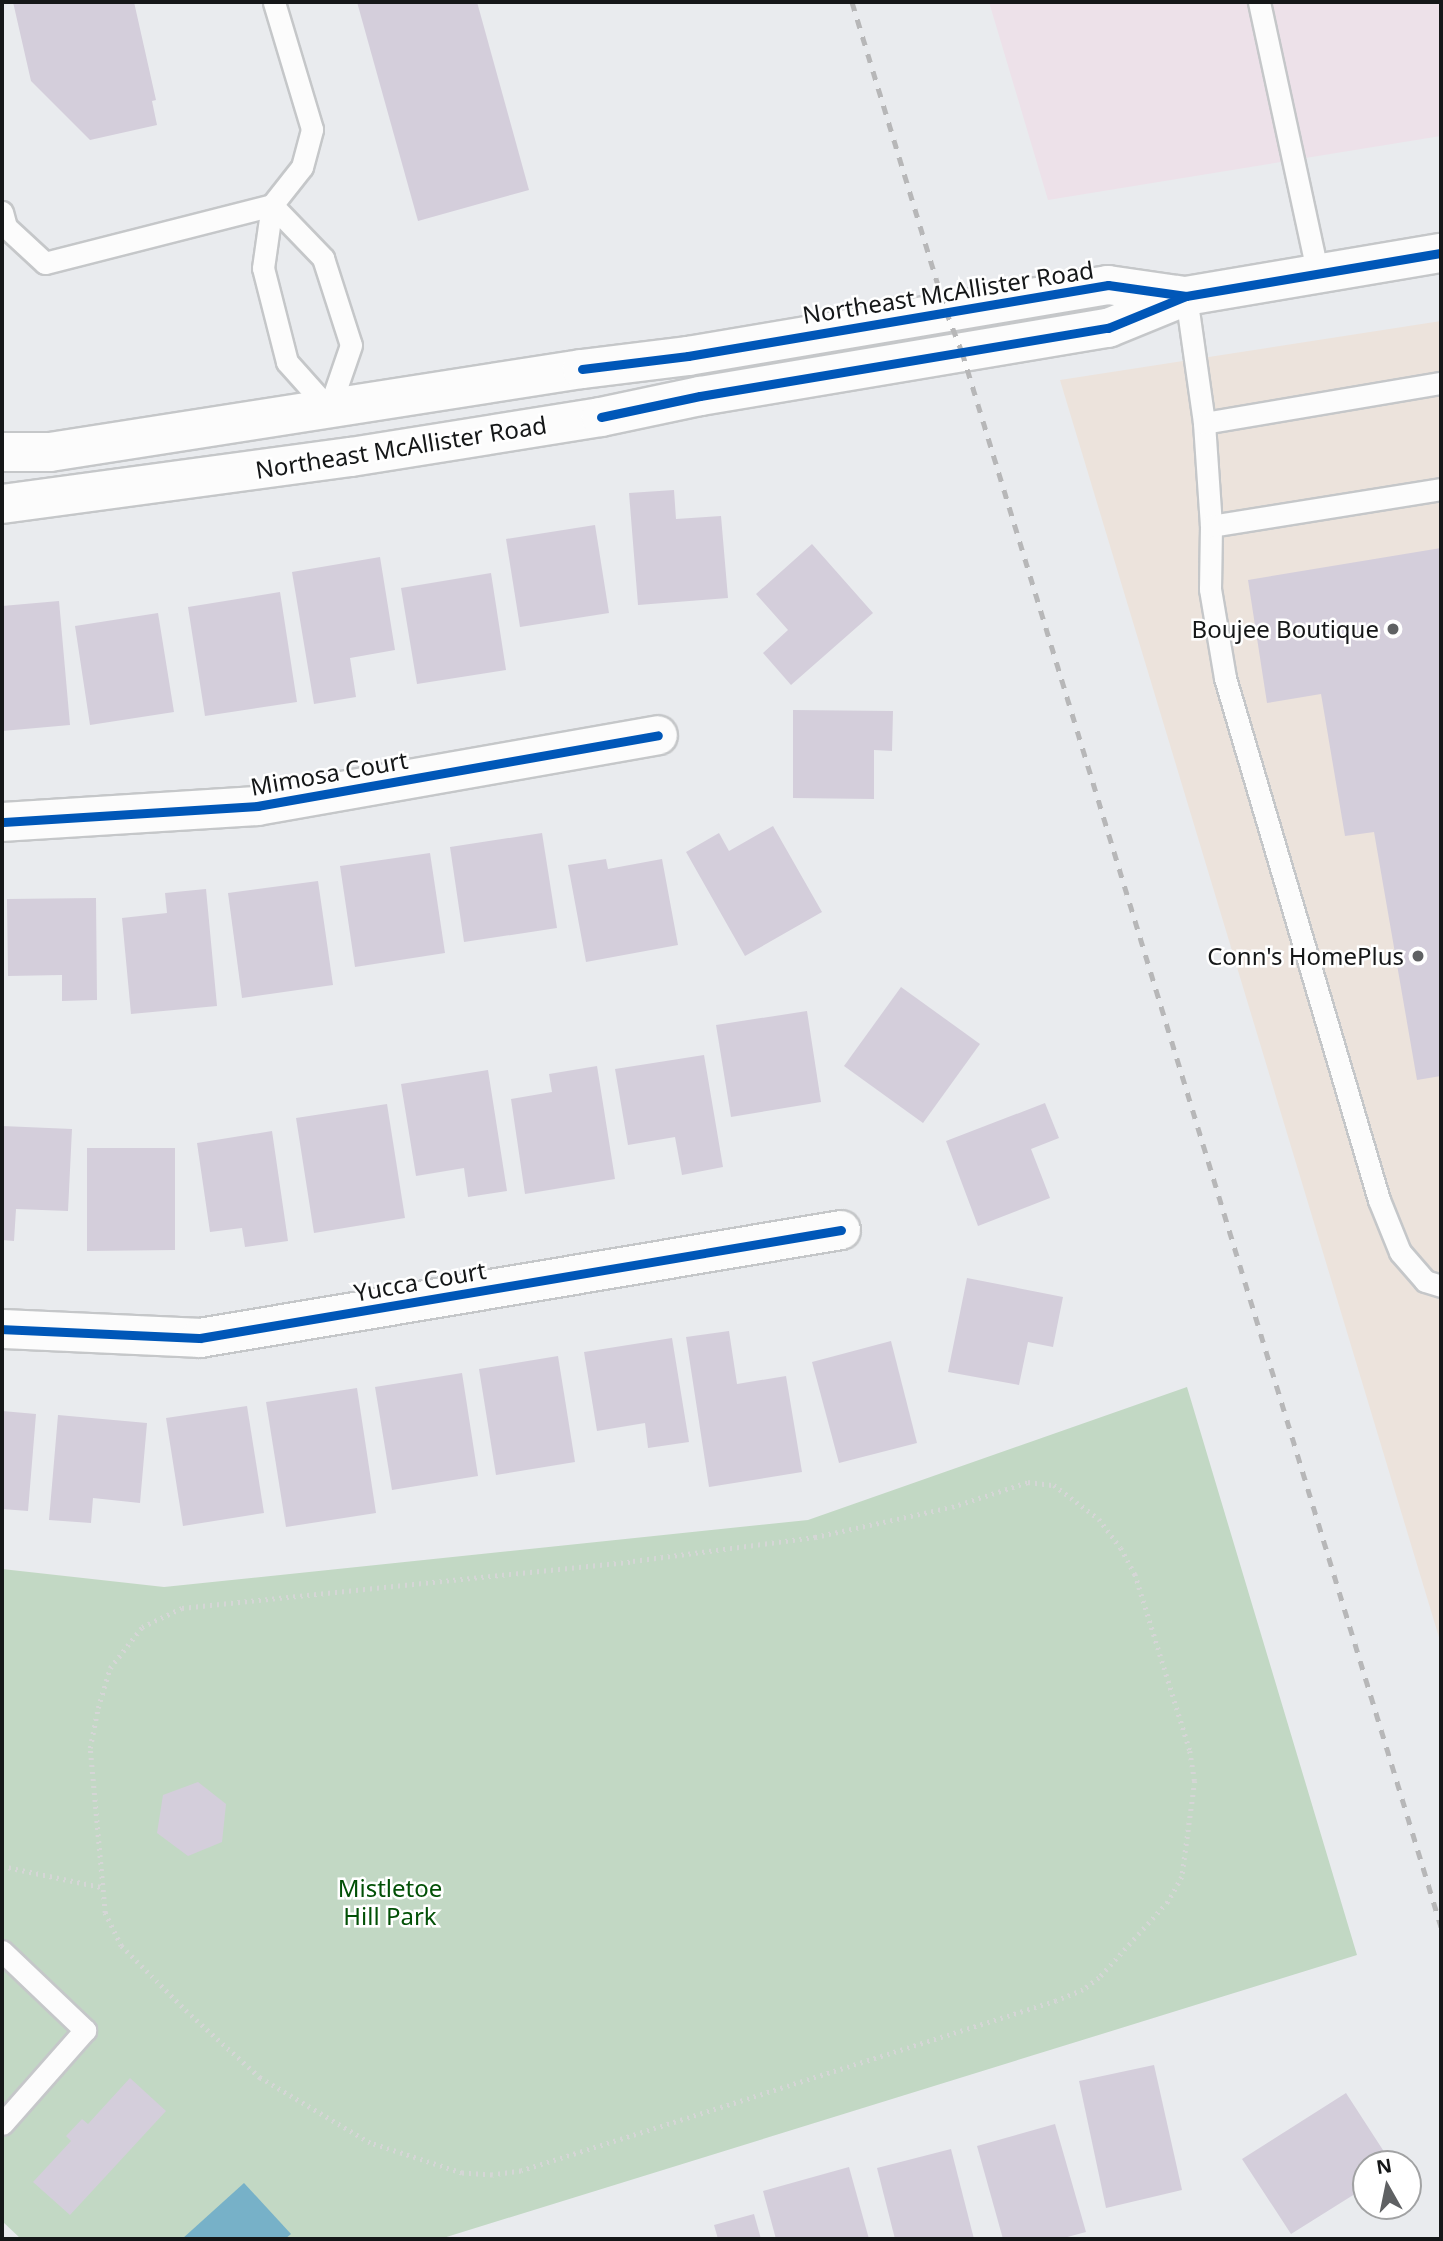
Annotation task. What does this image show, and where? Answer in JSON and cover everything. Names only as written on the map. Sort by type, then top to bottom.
[{"type":"street","points":[[1186,296],[1441,253]]},
{"type":"street","name":"Northeast McAllister Road","points":[[2,452],[50,452],[582,369],[688,356],[1108,285],[1186,296]]},
{"type":"street","name":"Northeast McAllister Road","points":[[2,504],[365,455],[1108,328],[1186,296]]},
{"type":"street","name":"Mimosa Court","points":[[2,822],[257,806],[659,735]]},
{"type":"street","name":"Yucca Court","points":[[2,1329],[200,1338],[841,1230]]},
{"type":"lane","points":[[272,205],[323,258],[351,345],[329,409],[287,362],[263,268],[272,205],[302,167],[312,129],[274,2]]},
{"type":"lane","points":[[1259,2],[1318,274]]},
{"type":"lane","points":[[2,212],[6,227],[45,263],[272,205]]},
{"type":"lane","points":[[1186,296],[1204,423],[1211,526],[1210,589],[1225,678],[1379,1200],[1400,1252],[1425,1282],[1441,1286]]},
{"type":"lane","points":[[1204,423],[1441,383]]},
{"type":"lane","points":[[1211,526],[1441,489]]},
{"type":"lane","points":[[2,1951],[85,2029],[2,2124]]},
{"type":"path","points":[[1028,1482],[1054,1486],[1099,1519],[1121,1548],[1139,1586],[1190,1751],[1195,1781],[1182,1877],[1168,1902],[1100,1978],[1083,1990],[1056,2001],[520,2171],[492,2175],[462,2173],[370,2143],[260,2078],[187,2012],[121,1946],[105,1913],[101,1887],[90,1748],[98,1708],[110,1668],[142,1627],[182,1608],[633,1561],[815,1537],[952,1507],[1028,1482]]},
{"type":"path","points":[[2,1866],[101,1887]]},
{"type":"shaded area","points":[[989,2],[1441,2],[1441,136],[1048,200]]},
{"type":"shaded area","points":[[1441,321],[1441,1644],[1060,380]]},
{"type":"green space","name":"Mistletoe Hill Park","points":[[1187,1387],[1357,1955],[440,2239],[21,2239],[2,2221],[2,1569],[164,1587],[808,1520]]},
{"type":"water","points":[[244,2183],[291,2234],[285,2239],[182,2239]]},
{"type":"building","points":[[13,2],[134,2],[156,100],[152,101],[157,125],[90,140],[31,81]]},
{"type":"building","points":[[357,2],[477,2],[529,190],[418,221]]},
{"type":"building","points":[[674,490],[676,519],[721,516],[728,598],[638,605],[629,493]]},
{"type":"building","points":[[595,525],[609,613],[520,627],[506,539]]},
{"type":"building","points":[[812,544],[873,613],[791,685],[763,653],[788,630],[756,594]]},
{"type":"building","points":[[1441,548],[1441,1076],[1417,1080],[1374,832],[1345,836],[1321,694],[1267,703],[1248,580]]},
{"type":"building","points":[[380,557],[395,650],[350,658],[356,697],[314,704],[292,572]]},
{"type":"building","points":[[491,573],[506,670],[417,684],[401,588]]},
{"type":"building","points":[[280,592],[297,702],[205,716],[188,607]]},
{"type":"building","points":[[59,601],[70,725],[2,731],[2,606]]},
{"type":"building","points":[[158,613],[174,712],[90,725],[75,626]]},
{"type":"building","points":[[793,710],[893,711],[892,751],[874,750],[874,799],[793,798]]},
{"type":"building","points":[[773,826],[822,912],[745,956],[686,852],[719,833],[729,851]]},
{"type":"building","points":[[542,833],[557,928],[464,942],[450,847]]},
{"type":"building","points":[[430,853],[445,953],[355,967],[340,866]]},
{"type":"building","points":[[606,859],[608,869],[662,859],[678,945],[586,962],[568,865]]},
{"type":"building","points":[[318,881],[333,985],[242,998],[228,893]]},
{"type":"building","points":[[206,889],[217,1006],[131,1014],[122,918],[167,913],[165,893]]},
{"type":"building","points":[[96,898],[97,1000],[62,1001],[62,975],[8,976],[7,899]]},
{"type":"building","points":[[901,987],[980,1044],[923,1123],[844,1066]]},
{"type":"building","points":[[807,1011],[821,1102],[731,1117],[716,1025]]},
{"type":"building","points":[[704,1055],[723,1167],[682,1175],[675,1137],[628,1145],[615,1069]]},
{"type":"building","points":[[597,1066],[615,1179],[525,1194],[511,1099],[552,1092],[549,1074]]},
{"type":"building","points":[[488,1070],[507,1191],[468,1197],[464,1168],[416,1176],[401,1084]]},
{"type":"building","points":[[1045,1103],[1059,1138],[1031,1149],[1050,1198],[978,1226],[946,1141]]},
{"type":"building","points":[[387,1104],[405,1218],[314,1233],[296,1118]]},
{"type":"building","points":[[2,1126],[72,1129],[68,1211],[16,1209],[14,1241],[2,1240]]},
{"type":"building","points":[[272,1131],[288,1241],[245,1247],[242,1228],[210,1232],[197,1143]]},
{"type":"building","points":[[87,1148],[175,1148],[175,1250],[87,1251]]},
{"type":"building","points":[[967,1278],[1063,1297],[1053,1347],[1028,1342],[1019,1385],[948,1372]]},
{"type":"building","points":[[729,1331],[737,1384],[786,1376],[802,1472],[709,1487],[686,1337]]},
{"type":"building","points":[[672,1338],[689,1442],[648,1448],[645,1423],[597,1431],[584,1352]]},
{"type":"building","points":[[891,1341],[917,1443],[839,1463],[812,1362]]},
{"type":"building","points":[[558,1356],[575,1462],[496,1475],[479,1369]]},
{"type":"building","points":[[462,1373],[478,1476],[392,1490],[375,1387]]},
{"type":"building","points":[[357,1388],[376,1513],[286,1527],[266,1402]]},
{"type":"building","points":[[247,1406],[264,1513],[183,1526],[166,1418]]},
{"type":"building","points":[[2,1411],[36,1414],[28,1511],[2,1509]]},
{"type":"building","points":[[58,1415],[147,1423],[140,1503],[93,1498],[91,1523],[49,1520]]},
{"type":"building","points":[[198,1782],[226,1804],[222,1842],[188,1856],[157,1833],[163,1795]]},
{"type":"building","points":[[1154,2065],[1182,2190],[1106,2208],[1079,2081]]},
{"type":"building","points":[[130,2078],[166,2111],[70,2215],[33,2182],[71,2141],[66,2136],[82,2119],[88,2124]]},
{"type":"building","points":[[1346,2093],[1383,2150],[1352,2150],[1352,2196],[1291,2234],[1242,2159]]},
{"type":"building","points":[[1055,2124],[1086,2232],[1060,2239],[1003,2239],[977,2146]]},
{"type":"building","points":[[951,2149],[974,2239],[895,2239],[877,2168]]},
{"type":"building","points":[[849,2167],[869,2239],[776,2239],[763,2191]]},
{"type":"building","points":[[754,2214],[761,2239],[718,2239],[714,2225]]},
{"type":"railway","points":[[852,2],[946,311],[962,352],[1441,1927]]},
{"type":"cycle path","points":[[601,417],[700,396],[1108,328],[1186,296],[1441,253]]},
{"type":"cycle path","points":[[582,369],[688,356],[1108,285],[1186,296]]},
{"type":"cycle path","points":[[2,822],[257,806],[658,735]]},
{"type":"cycle path","points":[[2,1329],[200,1338],[841,1230]]},
{"type":"place","name":"Boujee Boutique","points":[[1393,629]]},
{"type":"place","name":"Conn's HomePlus","points":[[1418,956]]}]
